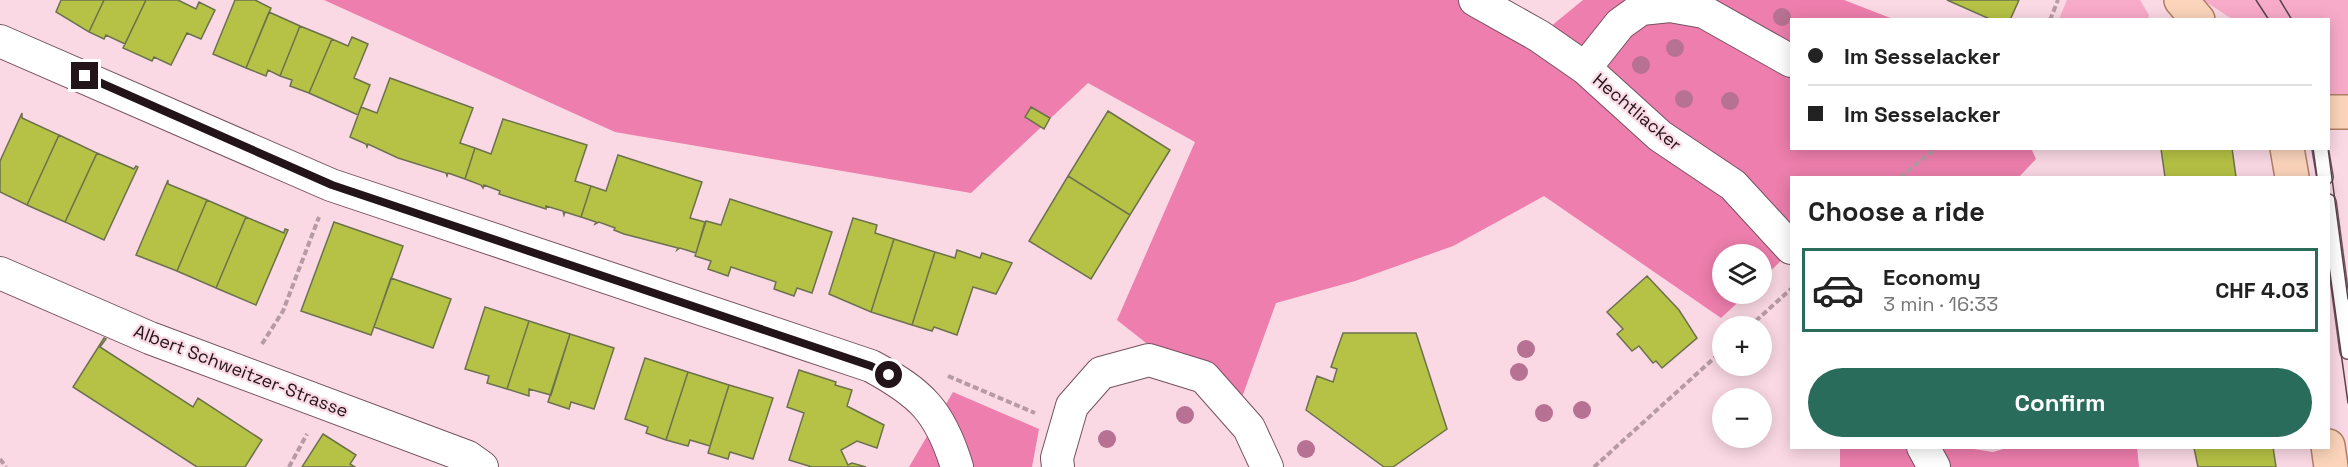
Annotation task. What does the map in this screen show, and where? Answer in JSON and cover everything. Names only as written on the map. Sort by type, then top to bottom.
[{"type":"main road","points":[[2181,0],[2196,18]]},
{"type":"main road","points":[[2330,111],[2348,112]]},
{"type":"main road","points":[[2287,150],[2292,176]]},
{"type":"main road","points":[[2328,449],[2331,467]]},
{"type":"street","points":[[1475,0],[1539,36],[1585,68]]},
{"type":"street","name":"Hechtliacker","points":[[1790,60],[1704,12],[1670,6],[1641,9],[1627,19],[1585,68],[1660,136],[1733,185],[1790,247]]},
{"type":"street","points":[[0,41],[332,185],[871,366],[907,385],[934,413],[950,443],[957,467]]},
{"type":"street","name":"Albert Schweitzer-Strasse","points":[[0,273],[150,338],[468,457],[482,467]]},
{"type":"street","points":[[1058,467],[1056,458],[1072,406],[1101,373],[1149,360],[1204,377],[1249,428],[1267,467]]},
{"type":"street","points":[[1924,449],[1934,467]]},
{"type":"lane","points":[[2320,150],[2325,176]]},
{"type":"lane","points":[[2330,217],[2348,351]]},
{"type":"path","points":[[2051,18],[2058,0]]},
{"type":"path","points":[[1901,176],[1934,150]]},
{"type":"path","points":[[243,372],[283,311],[332,185]]},
{"type":"path","points":[[1761,316],[1790,290]]},
{"type":"path","points":[[1594,467],[1712,360]]},
{"type":"path","points":[[907,385],[947,376],[1066,426]]},
{"type":"path","points":[[0,459],[6,467]]},
{"type":"shaded area","points":[[324,0],[1475,0],[1539,36],[1583,0],[1844,0],[1890,18],[1790,18],[1790,150],[2032,150],[2036,159],[2020,176],[1790,176],[1790,252],[1772,269],[1772,244],[1712,244],[1712,304],[1736,304],[1723,316],[1718,316],[1544,196],[1453,246],[1355,281],[1276,303],[1236,414],[1117,320],[1195,142],[1088,83],[971,193],[615,132]]},
{"type":"shaded area","points":[[2067,0],[2140,0],[2149,15],[2148,18],[2059,18]]},
{"type":"shaded area","points":[[2203,0],[2348,0],[2348,95],[2330,96],[2330,18],[2230,18]]},
{"type":"shaded area","points":[[953,392],[1039,429],[1032,467],[909,467]]},
{"type":"shaded area","points":[[1840,449],[1974,449],[1993,452],[2003,449],[2137,449],[2139,467],[1840,467]]},
{"type":"building","points":[[61,0],[104,0],[89,32],[56,12]]},
{"type":"building","points":[[104,0],[146,0],[125,44],[106,35],[104,39],[89,32]]},
{"type":"building","points":[[146,0],[178,0],[196,9],[199,2],[215,10],[201,39],[187,33],[171,65],[154,57],[152,61],[123,48]]},
{"type":"building","points":[[235,0],[255,0],[271,8],[246,68],[213,54]]},
{"type":"building","points":[[1947,0],[2019,0],[2011,18],[1988,18]]},
{"type":"building","points":[[269,12],[300,26],[280,76],[268,70],[266,76],[246,68]]},
{"type":"building","points":[[300,26],[332,39],[309,93],[290,86],[292,80],[280,76]]},
{"type":"building","points":[[352,37],[368,44],[354,78],[370,85],[358,115],[309,93],[332,39],[348,46]]},
{"type":"building","points":[[390,78],[473,108],[460,143],[475,148],[465,179],[448,173],[447,176],[446,173],[398,158],[368,144],[367,147],[366,144],[350,137],[361,107],[377,113]]},
{"type":"building","points":[[1031,107],[1050,118],[1044,129],[1025,117]]},
{"type":"building","points":[[1108,111],[1170,150],[1130,215],[1068,176]]},
{"type":"building","points":[[22,113],[22,118],[59,135],[27,205],[0,192],[0,161]]},
{"type":"building","points":[[503,119],[587,145],[575,181],[591,186],[581,217],[565,212],[564,215],[563,211],[546,206],[546,209],[499,194],[500,191],[484,185],[483,188],[465,179],[475,148],[491,154]]},
{"type":"building","points":[[59,135],[97,153],[65,222],[27,205]]},
{"type":"building","points":[[2161,150],[2232,150],[2236,176],[2165,176]]},
{"type":"building","points":[[97,153],[134,169],[138,167],[104,240],[65,222]]},
{"type":"building","points":[[618,155],[702,182],[690,218],[705,222],[696,253],[680,248],[677,250],[678,248],[624,234],[614,230],[615,228],[599,222],[595,224],[596,222],[581,217],[591,186],[606,191]]},
{"type":"building","points":[[1068,176],[1130,215],[1091,279],[1029,241]]},
{"type":"building","points":[[168,180],[168,184],[207,200],[177,271],[136,255]]},
{"type":"building","points":[[730,199],[832,232],[812,293],[797,288],[794,296],[774,289],[776,282],[731,267],[728,276],[708,269],[711,261],[695,256],[706,221],[721,225]]},
{"type":"building","points":[[207,200],[246,217],[216,288],[177,271]]},
{"type":"building","points":[[246,217],[284,233],[285,229],[288,230],[256,305],[216,288]]},
{"type":"building","points":[[853,218],[877,225],[875,233],[894,239],[871,312],[829,294]]},
{"type":"building","points":[[334,222],[403,246],[371,335],[301,311]]},
{"type":"building","points":[[894,239],[935,252],[912,325],[871,312]]},
{"type":"building","points":[[957,250],[980,258],[982,253],[1012,263],[996,294],[973,287],[957,335],[934,327],[932,331],[912,325],[935,252],[955,258]]},
{"type":"building","points":[[1647,276],[1679,310],[1697,338],[1662,368],[1656,361],[1653,363],[1639,346],[1632,351],[1617,334],[1623,329],[1607,312]]},
{"type":"building","points":[[391,278],[451,299],[433,348],[374,327]]},
{"type":"building","points":[[485,307],[529,321],[507,389],[487,383],[489,376],[465,369]]},
{"type":"building","points":[[529,321],[570,334],[551,395],[529,389],[529,396],[507,389]]},
{"type":"building","points":[[1343,333],[1416,333],[1447,429],[1393,467],[1384,467],[1306,410],[1317,376],[1333,382],[1337,369],[1331,367]]},
{"type":"building","points":[[570,334],[614,348],[594,409],[571,402],[569,409],[548,402]]},
{"type":"building","points":[[104,338],[106,339],[100,347],[193,407],[198,398],[262,440],[245,467],[197,467],[73,387]]},
{"type":"building","points":[[645,358],[688,372],[666,440],[646,433],[648,427],[625,419]]},
{"type":"building","points":[[799,370],[836,382],[835,385],[852,390],[847,406],[884,425],[877,448],[857,441],[841,450],[848,465],[852,463],[866,467],[812,467],[789,460],[804,413],[787,407]]},
{"type":"building","points":[[688,372],[729,385],[710,446],[690,440],[688,446],[666,440]]},
{"type":"building","points":[[729,385],[773,398],[753,459],[730,452],[728,459],[708,453]]},
{"type":"building","points":[[323,434],[356,455],[350,464],[355,467],[302,467]]},
{"type":"building","points":[[2194,449],[2273,449],[2276,467],[2198,467]]},
{"type":"tram line","points":[[2256,0],[2268,18]]},
{"type":"tram line","points":[[2280,0],[2291,18]]},
{"type":"tram line","points":[[2313,150],[2317,176]]},
{"type":"tram line","points":[[2328,150],[2348,299]]},
{"type":"tram line","points":[[2330,273],[2348,403]]},
{"type":"route","points":[[85,76],[332,185],[871,366],[889,375]]}]
